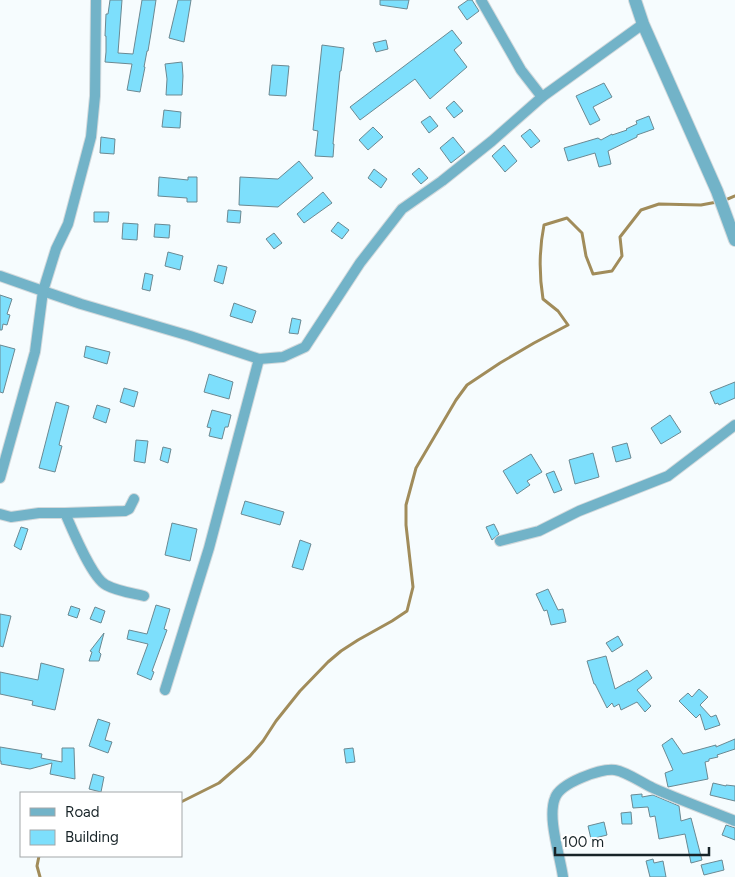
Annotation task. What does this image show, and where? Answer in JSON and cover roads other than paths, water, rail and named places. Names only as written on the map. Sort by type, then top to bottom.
[{"type":"street","points":[[0,478],[35,352],[42,291],[56,249],[68,224],[91,137],[94,96],[96,0]]},
{"type":"street","points":[[481,0],[521,70],[542,97]]},
{"type":"street","points":[[635,0],[643,24],[727,211],[735,240]]},
{"type":"street","points":[[0,276],[82,304],[259,359],[283,356],[305,347],[360,262],[402,209],[470,158],[542,97],[643,24]]},
{"type":"street","points":[[165,690],[209,548],[259,359]]},
{"type":"street","points":[[500,541],[539,530],[579,511],[668,476],[735,425]]},
{"type":"street","points":[[0,514],[11,517],[39,513],[125,510],[129,509],[134,499]]},
{"type":"street","points":[[65,513],[91,567],[104,584],[144,596]]},
{"type":"street","points":[[563,877],[552,821],[555,796],[569,783],[608,769],[618,770],[652,787],[735,821]]},
{"type":"waterway","points":[[723,201],[735,196]]},
{"type":"waterway","points":[[182,802],[219,783],[250,756],[300,691],[328,662],[358,640],[407,611],[413,587],[406,525],[406,505],[416,468],[456,400],[467,385],[500,363],[568,325],[558,311],[543,299],[540,262],[544,225],[567,218],[582,233],[586,256],[593,274],[612,271],[622,256],[620,237],[641,210],[659,204],[701,205],[717,202]]},
{"type":"waterway","points":[[39,857],[37,866],[40,877]]}]
